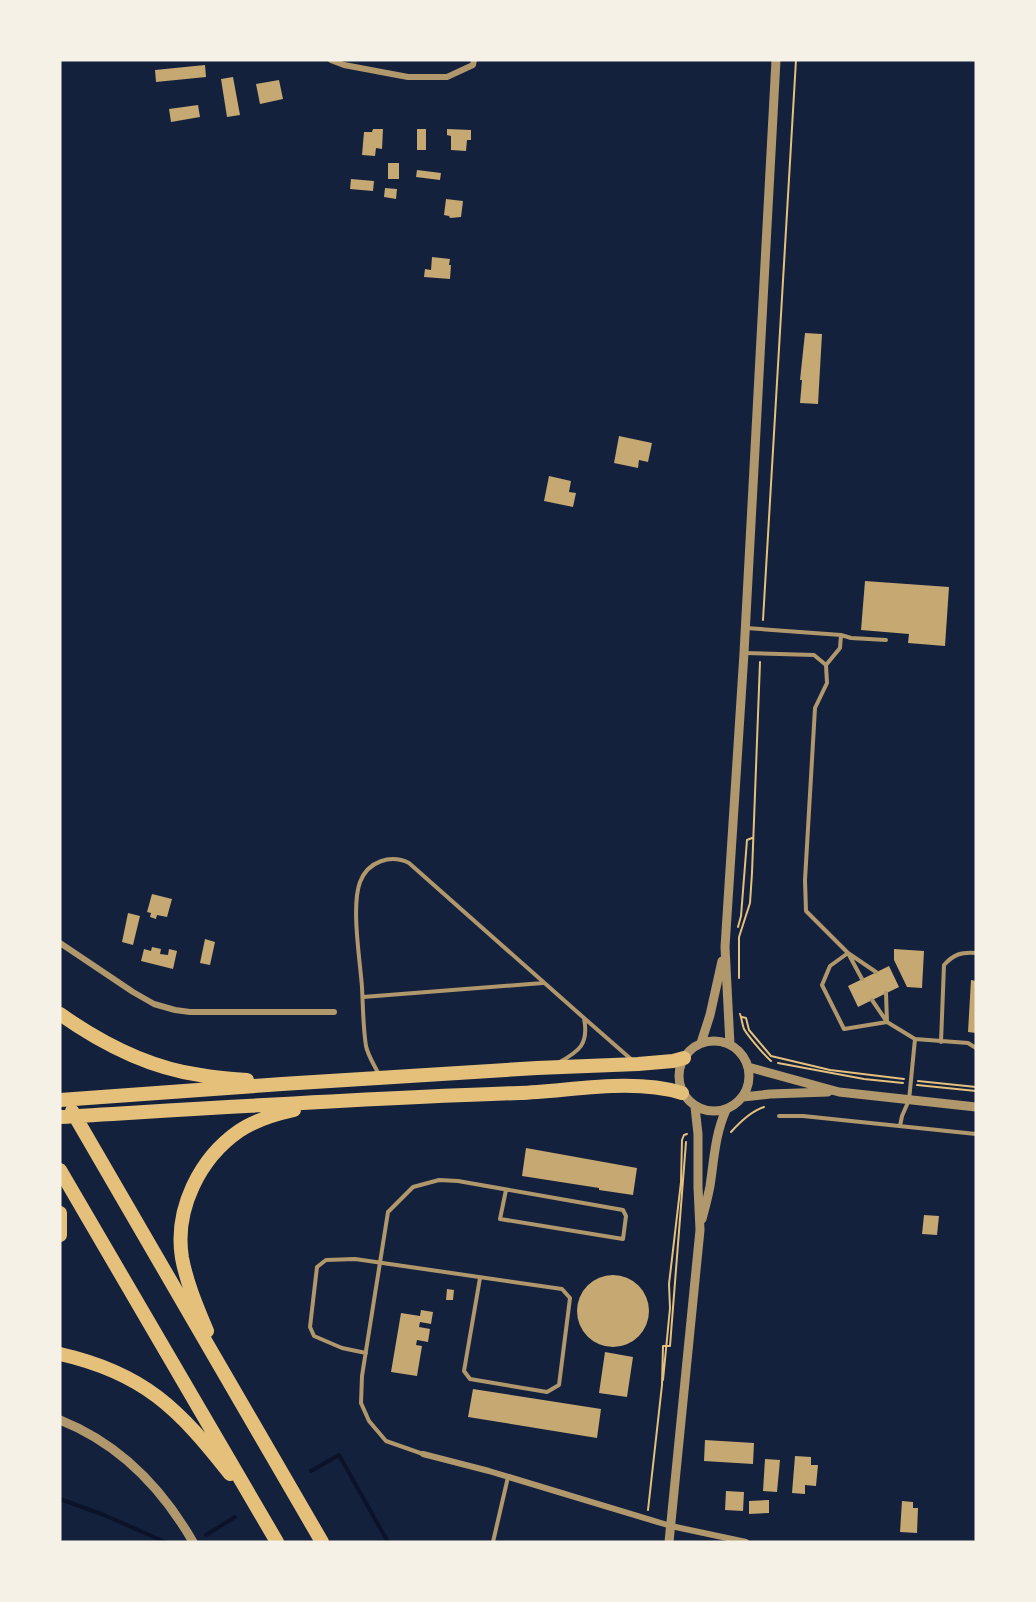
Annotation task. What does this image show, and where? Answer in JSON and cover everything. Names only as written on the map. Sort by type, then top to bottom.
[{"type":"highway","points":[[60,1014],[124,1051],[176,1070],[199,1075],[282,1083]]},
{"type":"highway","points":[[60,1100],[282,1083],[638,1064],[684,1058]]},
{"type":"highway","points":[[60,1117],[613,1087],[643,1087],[682,1093]]},
{"type":"highway","points":[[60,1091],[322,1542]]},
{"type":"highway","points":[[225,1375],[190,1288],[182,1256],[182,1225],[192,1186],[205,1164],[225,1142],[245,1127],[282,1113],[336,1101]]},
{"type":"highway","points":[[60,1170],[277,1542]]},
{"type":"highway","points":[[60,1213],[60,1235]]},
{"type":"highway","points":[[60,1354],[118,1372],[168,1404],[200,1437],[260,1514]]},
{"type":"street","points":[[331,60],[344,65],[408,78],[447,77],[473,65],[474,60]]},
{"type":"street","points":[[730,1045],[725,947],[744,653],[776,60]]},
{"type":"street","points":[[60,943],[133,992],[154,1004],[175,1010],[190,1012],[334,1012]]},
{"type":"street","points":[[701,1043],[710,1015],[725,947]]},
{"type":"street","points":[[716,1041],[730,1045],[744,1058],[748,1067],[747,1088],[742,1097],[726,1110],[710,1112],[695,1107],[682,1093],[679,1084],[678,1075],[684,1058],[688,1052],[701,1043],[716,1041]]},
{"type":"street","points":[[748,1067],[839,1092]]},
{"type":"street","points":[[742,1097],[839,1092],[976,1107]]},
{"type":"street","points":[[695,1107],[698,1134],[700,1230]]},
{"type":"street","points":[[669,1542],[700,1230],[710,1189],[716,1141],[726,1110]]},
{"type":"street","points":[[60,1420],[103,1443],[131,1464],[165,1499],[192,1542]]},
{"type":"street","points":[[423,1454],[671,1526],[746,1542]]},
{"type":"lane","points":[[745,628],[886,640]]},
{"type":"lane","points":[[841,635],[840,648],[826,665],[827,683],[815,708],[805,880],[806,911],[848,953],[876,972]]},
{"type":"lane","points":[[744,653],[814,655],[826,665]]},
{"type":"lane","points":[[381,1079],[366,1049],[356,907],[361,881],[367,871],[375,864],[399,858],[409,863],[638,1064]]},
{"type":"lane","points":[[941,1042],[944,965],[952,957],[964,952],[976,953]]},
{"type":"lane","points":[[848,953],[862,979]]},
{"type":"lane","points":[[848,953],[830,966],[822,985],[844,1029],[887,1022]]},
{"type":"lane","points":[[363,997],[544,983]]},
{"type":"lane","points":[[886,993],[887,1022]]},
{"type":"lane","points":[[872,1000],[887,1022],[915,1039],[968,1043],[976,1048]]},
{"type":"lane","points":[[549,1068],[574,1053],[584,1040],[587,1032],[584,1018]]},
{"type":"lane","points":[[900,1126],[909,1100],[915,1039]]},
{"type":"lane","points":[[780,1116],[803,1116],[976,1134]]},
{"type":"lane","points":[[423,1454],[386,1441],[369,1421],[361,1403],[362,1376],[388,1212],[413,1187],[439,1180],[458,1181],[623,1210],[626,1216],[623,1239],[500,1219],[506,1190]]},
{"type":"lane","points":[[366,1353],[342,1348],[314,1336],[310,1327],[316,1267],[326,1260],[355,1259],[562,1289],[570,1298],[559,1385],[547,1392],[470,1379],[464,1371],[480,1278]]},
{"type":"lane","points":[[493,1542],[508,1477]]},
{"type":"path","points":[[762,629],[796,60]]},
{"type":"path","points":[[739,981],[739,937],[750,903],[761,653]]},
{"type":"path","points":[[734,941],[741,916],[747,840],[752,838]]},
{"type":"path","points":[[735,953],[735,976]]},
{"type":"path","points":[[736,1008],[736,1017],[746,1018],[749,1030],[771,1056],[830,1070],[976,1089]]},
{"type":"path","points":[[740,1011],[747,1034],[774,1064],[781,1062],[864,1079],[912,1082]]},
{"type":"path","points":[[646,1510],[649,1510],[660,1408],[663,1346],[670,1346],[687,1140]]},
{"type":"building","points":[[205,65],[206,77],[156,82],[155,70]]},
{"type":"building","points":[[233,77],[240,115],[227,117],[221,79]]},
{"type":"building","points":[[279,80],[283,99],[260,104],[256,84]]},
{"type":"building","points":[[198,105],[200,117],[171,122],[169,109]]},
{"type":"building","points":[[373,129],[383,129],[382,149],[376,148],[375,156],[362,155],[364,132],[372,132]]},
{"type":"building","points":[[417,129],[426,129],[426,150],[417,150]]},
{"type":"building","points":[[447,129],[471,130],[471,140],[467,140],[466,151],[451,150],[451,136],[447,135]]},
{"type":"building","points":[[388,163],[399,163],[399,179],[388,179]]},
{"type":"building","points":[[417,170],[441,173],[440,180],[416,177]]},
{"type":"building","points":[[351,179],[374,181],[373,191],[350,189]]},
{"type":"building","points":[[385,188],[397,189],[396,199],[384,197]]},
{"type":"building","points":[[446,199],[463,201],[461,217],[450,218],[444,215]]},
{"type":"building","points":[[432,257],[450,259],[450,279],[424,277],[425,269],[431,270]]},
{"type":"building","points":[[805,333],[822,334],[818,404],[800,403]]},
{"type":"building","points":[[619,436],[652,443],[648,462],[639,460],[638,468],[614,463]]},
{"type":"building","points":[[549,476],[571,481],[569,492],[576,493],[573,507],[544,501]]},
{"type":"building","points":[[865,581],[949,587],[945,646],[908,643],[909,634],[861,630]]},
{"type":"building","points":[[152,894],[172,899],[167,917],[157,915],[156,919],[150,917],[151,913],[147,912]]},
{"type":"building","points":[[128,913],[140,916],[133,945],[122,942]]},
{"type":"building","points":[[205,939],[215,942],[210,965],[200,963]]},
{"type":"building","points":[[152,947],[161,949],[160,954],[168,955],[169,949],[177,951],[173,969],[141,961],[144,949],[151,951]]},
{"type":"building","points":[[894,949],[924,951],[922,988],[907,987],[894,960]]},
{"type":"building","points":[[889,966],[899,987],[858,1007],[848,986]]},
{"type":"building","points":[[971,980],[976,981],[976,1033],[968,1032]]},
{"type":"building","points":[[526,1148],[637,1168],[633,1195],[522,1176]]},
{"type":"building","points":[[924,1215],[939,1216],[937,1235],[922,1234]]},
{"type":"building","points":[[613,1275],[633,1281],[643,1291],[649,1311],[643,1331],[633,1341],[613,1347],[593,1341],[583,1331],[577,1311],[583,1291],[593,1281]]},
{"type":"building","points":[[447,1289],[454,1290],[453,1300],[446,1300]]},
{"type":"building","points":[[421,1310],[433,1312],[431,1324],[420,1322],[419,1327],[430,1329],[428,1342],[417,1340],[416,1345],[422,1346],[417,1376],[391,1372],[401,1313],[420,1316]]},
{"type":"building","points":[[605,1352],[633,1357],[627,1397],[599,1393]]},
{"type":"building","points":[[473,1389],[601,1409],[597,1438],[468,1417]]},
{"type":"building","points":[[705,1440],[754,1443],[753,1464],[704,1461]]},
{"type":"building","points":[[795,1456],[811,1457],[811,1465],[818,1465],[816,1486],[805,1485],[805,1494],[792,1493]]},
{"type":"building","points":[[765,1459],[780,1460],[777,1492],[763,1491]]},
{"type":"building","points":[[726,1491],[744,1492],[743,1511],[725,1510]]},
{"type":"building","points":[[769,1500],[769,1513],[749,1514],[749,1501]]},
{"type":"building","points":[[902,1501],[913,1502],[913,1508],[918,1508],[917,1533],[900,1532]]},
{"type":"waterway","points":[[311,1471],[339,1455],[388,1542]]},
{"type":"waterway","points":[[60,1499],[104,1515],[165,1542]]},
{"type":"waterway","points":[[206,1535],[235,1517]]}]
